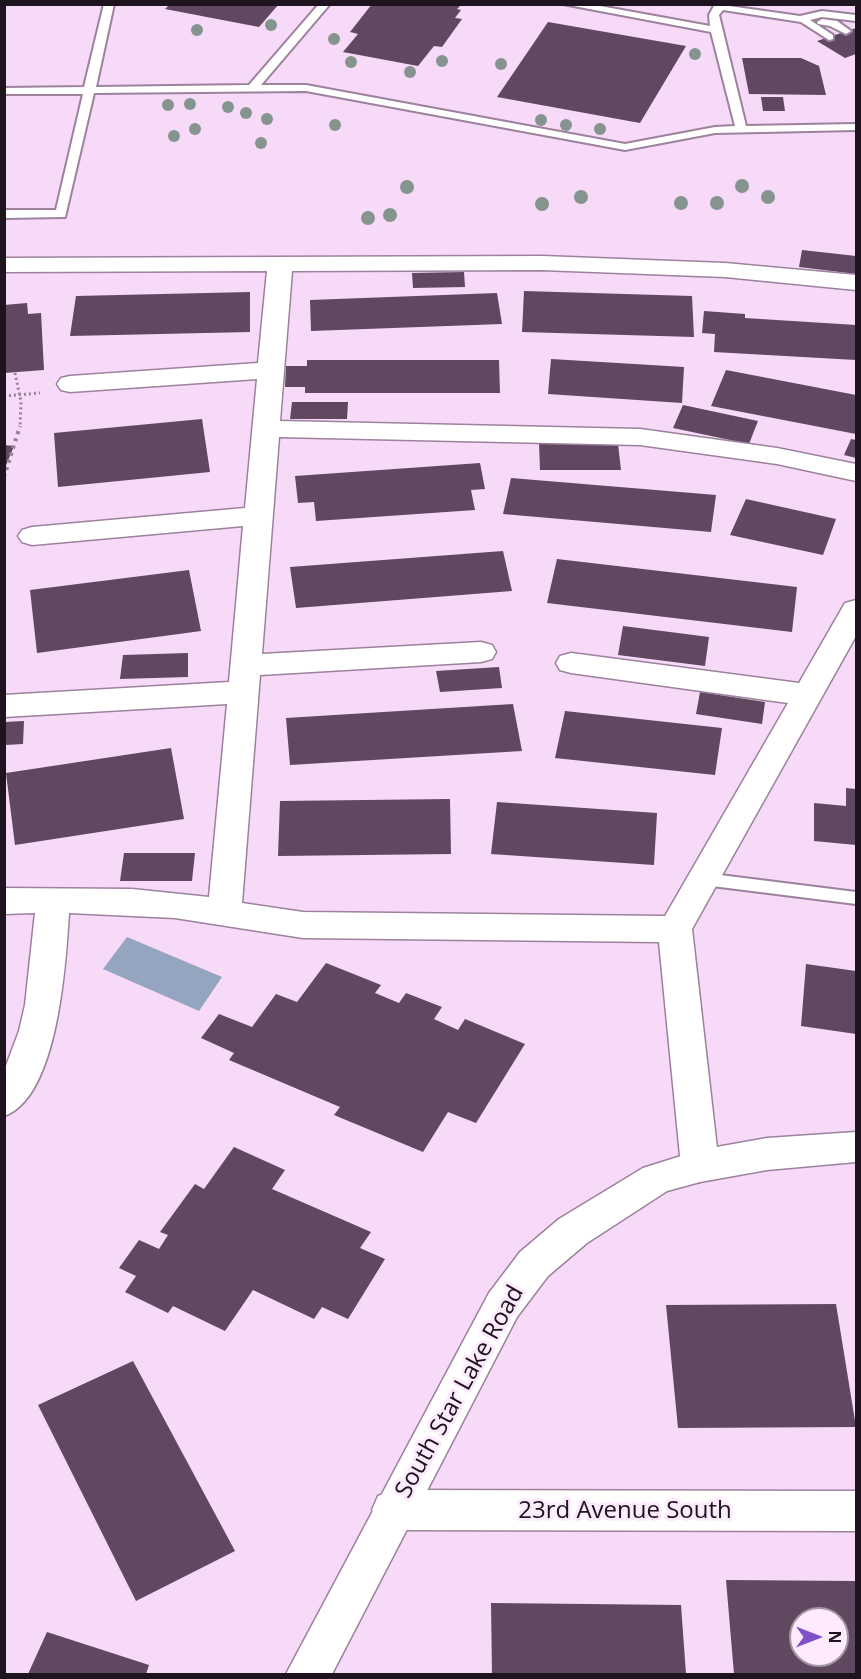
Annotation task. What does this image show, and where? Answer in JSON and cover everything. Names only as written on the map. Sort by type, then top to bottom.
[{"type":"street","points":[[224,914],[280,264]]},
{"type":"street","points":[[4,265],[631,265],[725,270],[856,283]]},
{"type":"street","points":[[70,384],[271,370]]},
{"type":"street","points":[[266,429],[640,437],[777,456],[856,473]]},
{"type":"street","points":[[32,536],[258,516]]},
{"type":"street","points":[[700,1166],[675,929],[808,695],[845,650],[856,610]]},
{"type":"street","points":[[4,706],[482,652]]},
{"type":"street","points":[[571,663],[808,695]]},
{"type":"street","points":[[4,1101],[14,1090],[30,1057],[38,1029],[46,980],[53,900]]},
{"type":"street","points":[[4,901],[125,900],[178,905],[262,922],[303,925],[675,929]]},
{"type":"street","name":"South Star Lake Road","points":[[308,1674],[503,1305],[534,1264],[573,1231],[656,1179],[700,1166],[767,1154],[856,1147]]},
{"type":"street","name":"23rd Avenue South","points":[[393,1510],[856,1511]]},
{"type":"lane","points":[[4,214],[62,214],[109,4]]},
{"type":"lane","points":[[252,89],[325,4]]},
{"type":"lane","points":[[568,4],[716,30]]},
{"type":"lane","points":[[741,129],[716,30],[714,15],[720,5],[833,23],[843,32]]},
{"type":"lane","points":[[800,19],[822,15],[856,18]]},
{"type":"lane","points":[[800,19],[843,32]]},
{"type":"lane","points":[[4,91],[306,88],[625,147],[644,146],[716,130],[856,127]]},
{"type":"lane","points":[[704,879],[856,898]]},
{"type":"path","points":[[4,477],[21,437],[21,395],[15,372]]},
{"type":"water","points":[[127,937],[222,977],[199,1011],[103,969]]},
{"type":"building","points":[[170,4],[279,4],[259,27],[165,9]]},
{"type":"building","points":[[372,4],[453,4],[460,6],[457,9],[461,10],[455,18],[462,19],[442,47],[434,46],[418,66],[343,52],[358,34],[350,32]]},
{"type":"building","points":[[548,22],[686,46],[640,123],[497,97]]},
{"type":"building","points":[[856,28],[856,54],[845,58],[817,41]]},
{"type":"building","points":[[742,58],[801,58],[819,66],[826,95],[749,94]]},
{"type":"building","points":[[761,97],[783,97],[785,111],[763,111]]},
{"type":"building","points":[[802,250],[856,256],[856,274],[799,267]]},
{"type":"building","points":[[464,272],[465,287],[413,288],[412,273]]},
{"type":"building","points":[[524,291],[692,296],[694,337],[522,332]]},
{"type":"building","points":[[250,292],[250,332],[70,336],[76,296]]},
{"type":"building","points":[[497,293],[502,324],[311,331],[310,300]]},
{"type":"building","points":[[27,303],[28,314],[41,313],[44,370],[4,373],[4,305]]},
{"type":"building","points":[[704,311],[745,314],[745,318],[856,325],[856,360],[714,352],[715,334],[702,333]]},
{"type":"building","points":[[551,359],[684,367],[682,403],[548,394]]},
{"type":"building","points":[[307,360],[499,360],[500,393],[305,393],[305,387],[285,387],[286,366],[307,366]]},
{"type":"building","points":[[726,370],[856,395],[856,434],[711,406]]},
{"type":"building","points":[[292,402],[348,402],[347,419],[290,419]]},
{"type":"building","points":[[683,405],[758,421],[749,444],[673,428]]},
{"type":"building","points":[[202,419],[210,472],[58,487],[54,433]]},
{"type":"building","points":[[851,439],[856,440],[856,458],[844,455]]},
{"type":"building","points":[[539,443],[618,444],[621,470],[540,470]]},
{"type":"building","points":[[4,445],[14,446],[5,468],[4,468]]},
{"type":"building","points":[[480,463],[485,489],[471,490],[475,510],[316,521],[314,502],[298,503],[295,476]]},
{"type":"building","points":[[511,478],[716,495],[711,532],[503,514]]},
{"type":"building","points":[[746,499],[836,519],[823,555],[730,535]]},
{"type":"building","points":[[503,551],[512,591],[296,608],[290,567]]},
{"type":"building","points":[[557,559],[797,587],[792,632],[547,603]]},
{"type":"building","points":[[189,570],[201,631],[37,653],[30,590]]},
{"type":"building","points":[[623,626],[709,637],[705,666],[618,655]]},
{"type":"building","points":[[188,653],[188,677],[120,679],[123,655]]},
{"type":"building","points":[[499,667],[502,688],[440,692],[436,671]]},
{"type":"building","points":[[700,692],[765,702],[762,724],[696,714]]},
{"type":"building","points":[[513,704],[522,751],[290,765],[286,718]]},
{"type":"building","points":[[565,711],[722,728],[715,775],[555,758]]},
{"type":"building","points":[[24,721],[23,744],[5,745],[5,722]]},
{"type":"building","points":[[171,748],[184,819],[15,845],[6,773]]},
{"type":"building","points":[[846,788],[856,789],[856,845],[814,841],[814,803],[846,806]]},
{"type":"building","points":[[450,799],[451,854],[278,856],[280,801]]},
{"type":"building","points":[[497,802],[657,813],[654,865],[491,854]]},
{"type":"building","points":[[124,853],[195,853],[192,881],[120,881]]},
{"type":"building","points":[[326,963],[381,985],[375,993],[399,1003],[406,993],[442,1007],[434,1019],[458,1030],[465,1019],[525,1044],[476,1123],[448,1112],[423,1152],[334,1115],[340,1107],[229,1060],[234,1053],[201,1038],[219,1014],[252,1027],[276,994],[297,1002]]},
{"type":"building","points":[[806,964],[856,971],[856,1034],[801,1026]]},
{"type":"building","points":[[234,1147],[285,1170],[272,1189],[371,1232],[360,1248],[385,1259],[348,1319],[322,1307],[314,1319],[253,1290],[225,1331],[173,1306],[168,1313],[125,1292],[136,1276],[119,1268],[139,1240],[159,1249],[168,1235],[160,1232],[195,1184],[204,1189]]},
{"type":"building","points":[[836,1304],[856,1427],[678,1428],[666,1305]]},
{"type":"building","points":[[133,1361],[235,1551],[136,1601],[38,1405]]},
{"type":"building","points":[[726,1580],[856,1581],[856,1674],[734,1674]]},
{"type":"building","points":[[491,1603],[681,1605],[686,1674],[492,1674]]},
{"type":"building","points":[[47,1632],[149,1665],[146,1674],[28,1674]]}]
